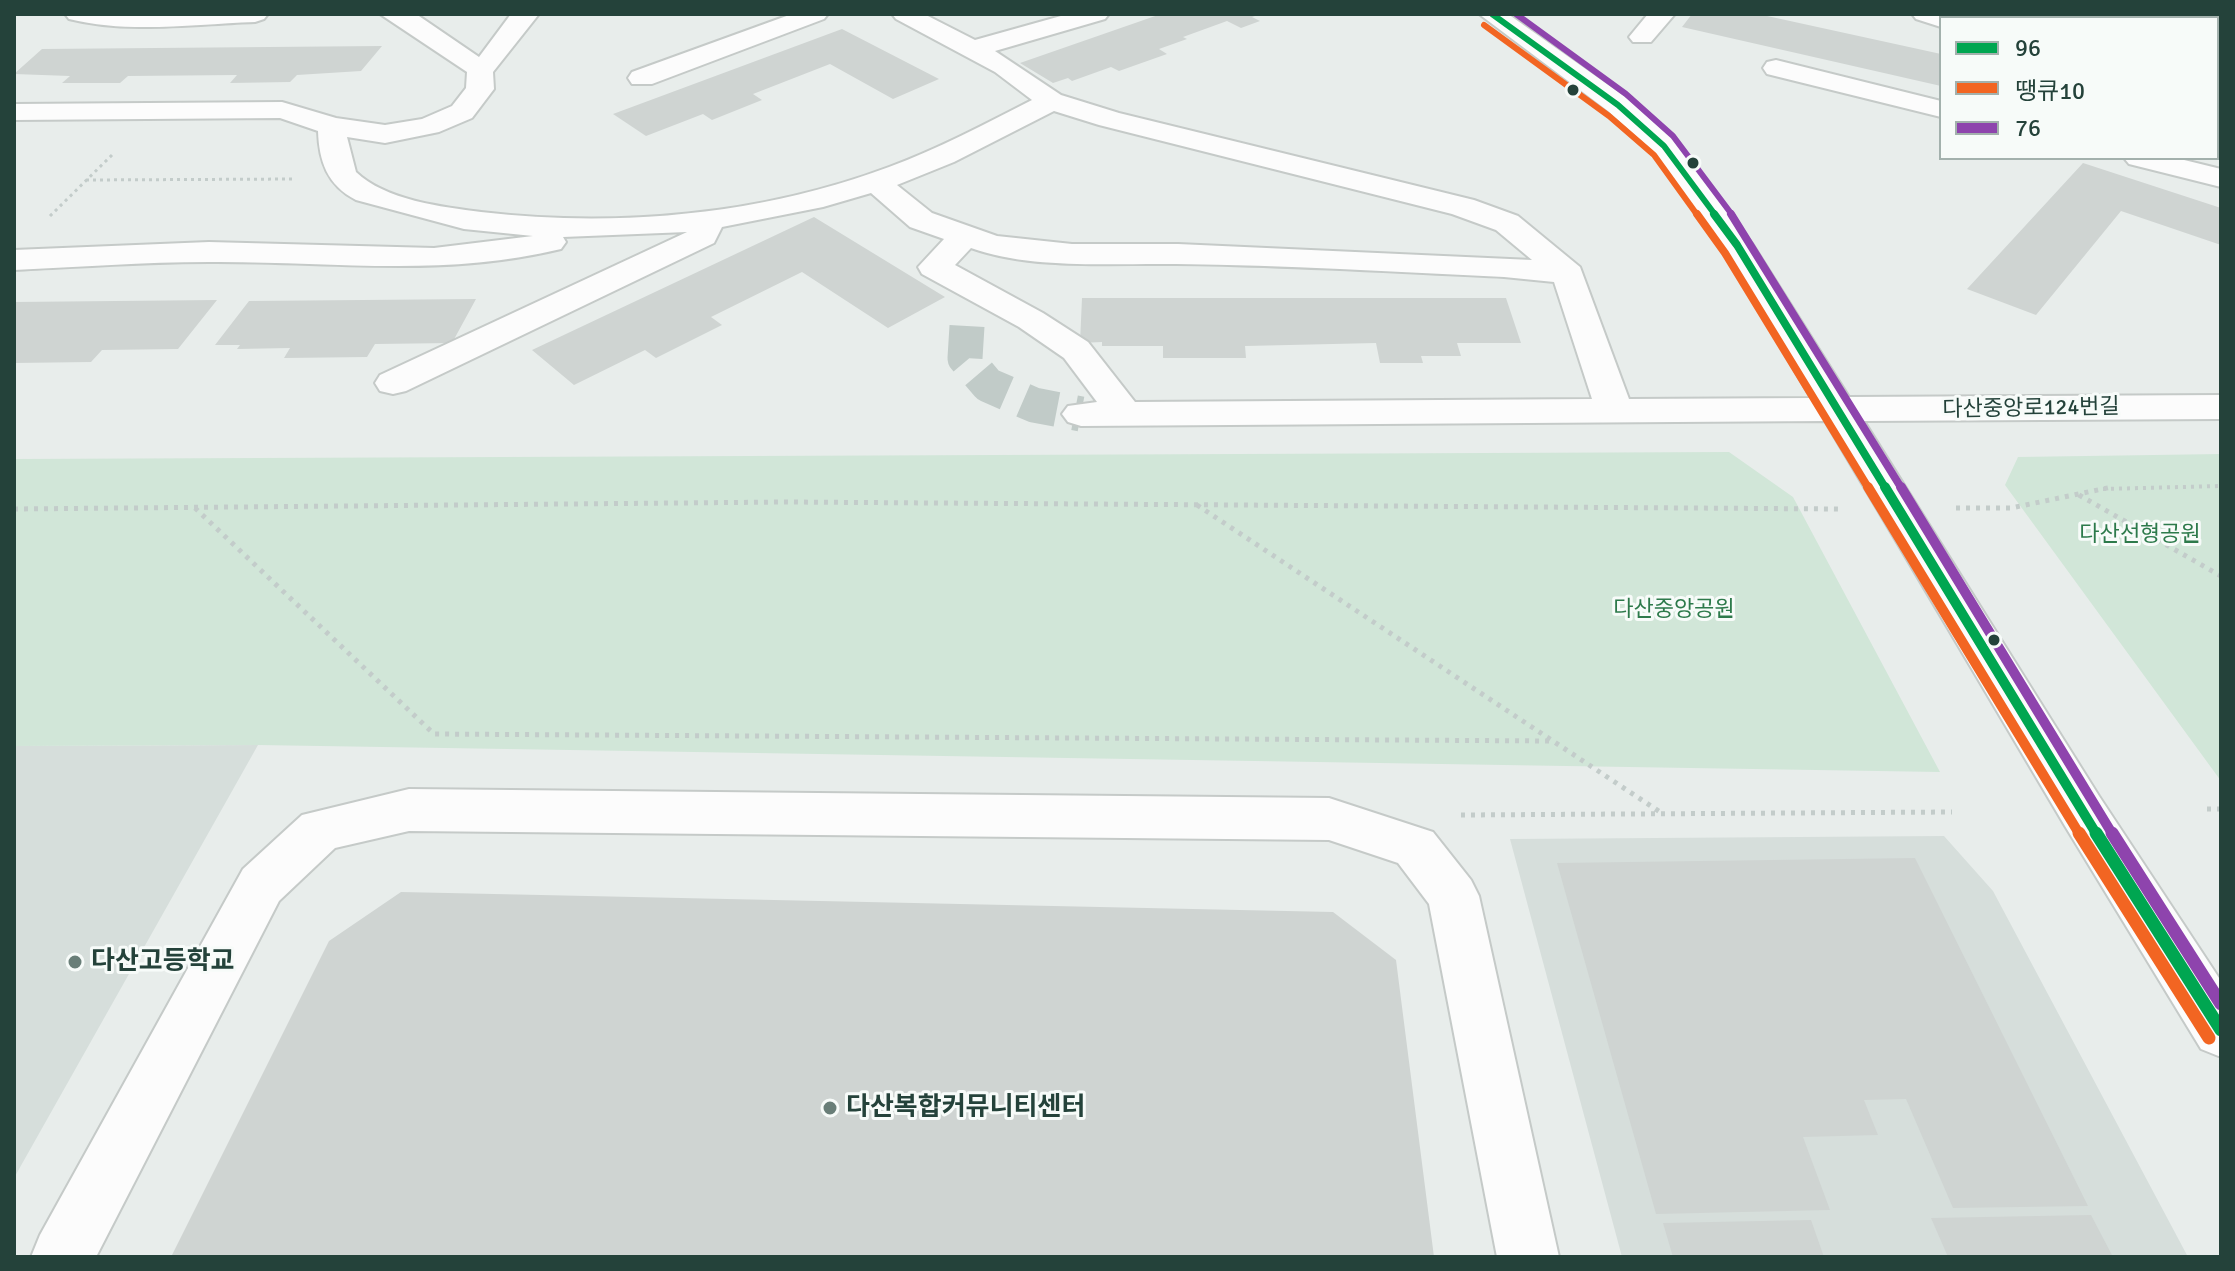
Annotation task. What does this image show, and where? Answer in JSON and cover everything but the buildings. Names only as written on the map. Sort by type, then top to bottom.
[{"type":"street","points":[[78,14],[122,19],[255,14]]},
{"type":"street","points":[[393,14],[404,17],[480,69]]},
{"type":"street","points":[[480,69],[495,58],[517,21],[526,14]]},
{"type":"street","points":[[642,78],[815,14]]},
{"type":"street","points":[[905,14],[1004,66],[1051,101],[1109,119],[1463,207],[1507,223],[1568,274],[1615,412]]},
{"type":"street","points":[[974,49],[1096,14]]},
{"type":"street","points":[[1492,14],[1618,105],[1664,146],[1737,245],[2082,811],[2221,1030]]},
{"type":"street","points":[[1642,37],[1662,14]]},
{"type":"street","points":[[1776,68],[1939,109]]},
{"type":"street","points":[[14,112],[282,110],[332,126],[385,134],[429,126],[462,112],[480,89],[480,69]]},
{"type":"street","points":[[332,126],[334,157],[345,179],[378,198],[438,215],[534,227],[666,225],[791,205],[876,182],[945,156],[1051,101]]},
{"type":"street","points":[[2147,160],[2221,178]]},
{"type":"street","points":[[876,182],[921,220],[992,245],[1072,254],[1178,254],[1504,267],[1568,274]]},
{"type":"street","points":[[393,383],[703,236],[709,218]]},
{"type":"street","points":[[14,260],[209,252],[434,258],[509,251],[569,238],[580,226]]},
{"type":"street","points":[[965,236],[934,267],[1031,320],[1076,350],[1125,414]]},
{"type":"street","name":"다산중앙로124번길","points":[[1081,414],[1840,412],[2221,407]]},
{"type":"street","points":[[62,1257],[261,885],[320,830],[409,810],[1329,819],[1415,847],[1453,896],[1528,1257]]},
{"type":"path","points":[[45,221],[154,112]]},
{"type":"path","points":[[86,180],[345,179]]},
{"type":"path","points":[[14,509],[786,502],[2011,508],[2113,487],[2221,486]]},
{"type":"path","points":[[2078,495],[2221,576]]},
{"type":"path","points":[[1195,503],[1663,814]]},
{"type":"path","points":[[195,508],[434,734],[1553,741]]},
{"type":"path","points":[[2207,809],[2221,809]]},
{"type":"path","points":[[1415,847],[1449,815],[1952,812]]},
{"type":"shaded area","name":"다산고등학교","points":[[258,745],[14,1178],[14,746]]},
{"type":"shaded area","points":[[1944,836],[1993,891],[2188,1257],[1622,1257],[1510,839]]},
{"type":"green space","name":"다산중앙공원","points":[[1729,452],[1793,497],[1940,772],[258,745],[14,746],[14,459]]},
{"type":"green space","name":"다산선형공원","points":[[2221,454],[2221,781],[2005,485],[2018,457]]},
{"type":"tunnel","points":[[967,326],[965,358],[988,385],[1034,405],[1081,414]]},
{"type":"transit line","name":"96","points":[[1492,14],[1618,105],[1664,146],[1737,245],[2082,811],[2221,1030]]},
{"type":"transit line","name":"76","points":[[1516,14],[1626,94],[1673,136],[1748,237],[2094,804],[2221,1004]]},
{"type":"transit line","name":"땡큐10","points":[[1484,25],[1609,116],[1654,155],[1725,253],[2070,818],[2209,1038]]},
{"type":"place","name":"다산고등학교","points":[[75,962]]},
{"type":"place","name":"다산복합커뮤니티센터","points":[[830,1108]]}]
